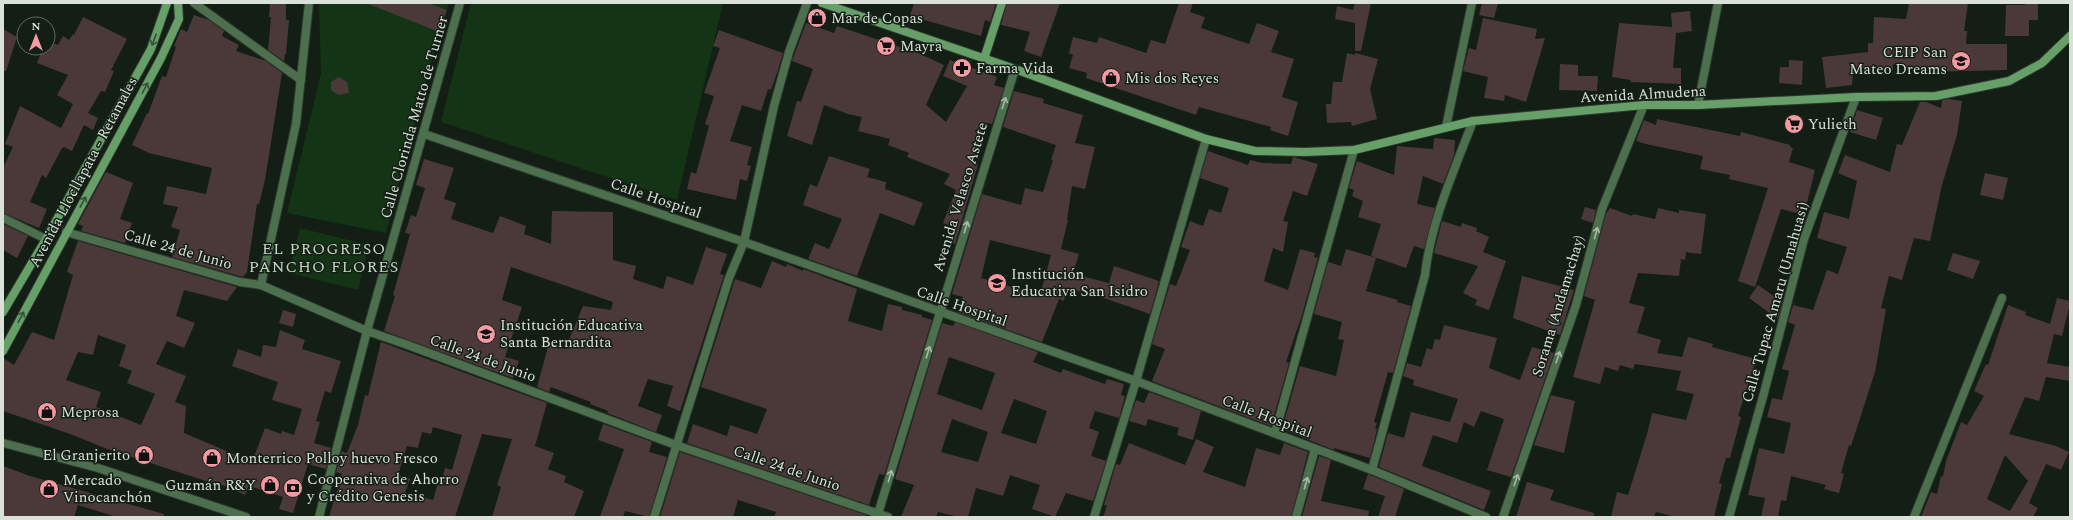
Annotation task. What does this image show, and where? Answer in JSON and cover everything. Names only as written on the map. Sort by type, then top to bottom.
[{"type":"street","name":"Avenida Llocllapata - Retamales","points":[[3,312],[46,239],[150,49],[167,3]]},
{"type":"street","name":"Avenida Llocllapata - Retamales","points":[[3,351],[161,58],[179,19],[178,3]]},
{"type":"street","points":[[194,3],[301,80]]},
{"type":"street","points":[[261,285],[296,124],[309,3]]},
{"type":"street","name":"Calle Clorinda Matto de Turner","points":[[319,517],[367,331],[460,3]]},
{"type":"street","points":[[654,517],[729,278],[744,242],[774,106],[789,52],[807,3]]},
{"type":"street","points":[[822,3],[1015,69],[1206,139],[1136,381],[1094,517]]},
{"type":"street","points":[[984,59],[1002,3]]},
{"type":"street","points":[[1446,127],[1472,3]]},
{"type":"street","points":[[1698,105],[1718,3]]},
{"type":"street","name":"Avenida Almudena","points":[[1206,139],[1255,151],[1305,152],[1354,150],[1473,121],[1644,106],[1698,105],[1856,97],[1936,96],[2009,81],[2042,62],[2070,36]]},
{"type":"street","name":"Avenida Velasco Astete","points":[[878,515],[1015,69]]},
{"type":"street","name":"Calle Tupac Amaru (Umahuasi)","points":[[1729,517],[1764,393],[1804,239],[1856,97]]},
{"type":"street","name":"Sorama (Andamachay)","points":[[1504,517],[1576,305],[1602,208],[1644,106]]},
{"type":"street","points":[[1372,470],[1426,275],[1428,253],[1437,216],[1473,121]]},
{"type":"street","name":"Calle Hospital","points":[[424,134],[744,242],[940,313],[1136,381],[1372,470],[1486,517]]},
{"type":"street","points":[[1275,433],[1354,150]]},
{"type":"street","points":[[3,218],[46,239]]},
{"type":"street","name":"Calle 24 de Junio","points":[[66,232],[240,282],[261,285],[367,331],[676,445],[878,515],[888,517]]},
{"type":"street","points":[[1914,517],[2002,298]]},
{"type":"street","points":[[3,443],[98,468],[246,517]]},
{"type":"street","points":[[1296,517],[1315,449]]},
{"type":"green space","points":[[319,3],[449,3],[439,32],[386,233],[287,213],[321,74]]},
{"type":"green space","points":[[471,3],[723,3],[677,200],[441,122]]},
{"type":"green space","points":[[300,228],[369,245],[358,290],[289,273]]},
{"type":"building","points":[[270,3],[286,3],[286,20],[289,20],[284,61],[268,50],[271,17],[269,17]]},
{"type":"building","points":[[366,3],[428,3],[447,10],[439,32]]},
{"type":"building","points":[[914,3],[996,3],[990,22],[985,20],[981,36],[910,16]]},
{"type":"building","points":[[1007,3],[1060,3],[1041,57],[1024,51],[1030,32],[1001,25]]},
{"type":"building","points":[[1179,3],[1193,3],[1190,12],[1205,17],[1201,28],[1249,44],[1257,23],[1279,31],[1271,52],[1294,59],[1282,97],[1298,102],[1288,136],[1270,130],[1271,127],[1199,107],[1196,115],[1086,78],[1087,73],[1069,68],[1073,55],[1069,53],[1073,37],[1097,43],[1099,37],[1146,53],[1151,40],[1165,44]]},
{"type":"building","points":[[1355,3],[1371,3],[1361,51],[1355,51],[1355,23],[1335,19],[1337,6],[1353,10]]},
{"type":"building","points":[[1482,3],[1498,3],[1494,18],[1479,15]]},
{"type":"building","points":[[1909,3],[1968,3],[1964,31],[1967,31],[1966,44],[2007,44],[2007,70],[1923,72],[1893,64],[1893,70],[1853,73],[1852,85],[1826,88],[1822,57],[1868,52],[1868,43],[1873,43],[1874,17],[1906,19]]},
{"type":"building","points":[[2025,3],[2038,3],[2038,20],[2029,20],[2029,36],[2005,36],[2006,5],[2025,5]]},
{"type":"building","points":[[1690,11],[1692,31],[1676,33],[1673,68],[1681,68],[1681,84],[1630,82],[1631,80],[1612,77],[1619,23],[1672,27],[1671,13]]},
{"type":"building","points":[[194,15],[209,20],[224,31],[222,36],[239,45],[236,51],[266,61],[282,73],[265,180],[259,204],[257,204],[247,272],[243,277],[172,257],[180,230],[171,227],[178,207],[163,204],[167,186],[206,194],[212,168],[149,153],[132,145],[147,113],[148,114],[162,76],[166,77],[176,47],[174,46],[181,29],[187,32]]},
{"type":"building","points":[[83,17],[127,39],[111,70],[114,71],[105,92],[101,91],[88,113],[98,118],[93,130],[84,125],[72,151],[64,147],[62,148],[46,178],[42,175],[30,202],[47,209],[39,228],[3,213],[3,168],[13,147],[5,144],[20,106],[61,128],[73,104],[57,95],[68,75],[37,63],[40,56],[56,56],[56,44],[58,45],[63,36],[69,40],[73,34],[74,35]]},
{"type":"building","points":[[1483,18],[1537,29],[1535,39],[1545,38],[1526,102],[1505,95],[1504,101],[1484,98],[1488,77],[1463,71],[1469,48],[1476,50]]},
{"type":"building","points":[[806,23],[834,33],[837,26],[918,53],[944,65],[926,105],[946,122],[967,86],[943,76],[950,60],[997,77],[994,85],[1004,88],[992,124],[988,123],[973,163],[978,164],[955,244],[946,241],[951,226],[943,223],[956,190],[944,184],[950,174],[907,157],[909,153],[888,145],[890,139],[858,131],[862,117],[848,114],[824,105],[812,145],[787,136],[797,101],[801,102],[813,69],[792,61]]},
{"type":"building","points":[[3,29],[16,36],[16,40],[6,71],[3,71]]},
{"type":"building","points":[[719,30],[783,53],[771,90],[768,89],[761,111],[742,105],[730,141],[752,147],[747,165],[751,166],[747,181],[740,179],[736,200],[687,189],[691,172],[696,174],[709,126],[705,124],[714,96],[704,93],[720,48],[713,46]]},
{"type":"building","points":[[1347,53],[1355,55],[1355,53],[1378,59],[1370,89],[1377,119],[1352,126],[1351,122],[1327,123],[1326,104],[1331,104],[1333,82],[1342,82]]},
{"type":"building","points":[[1789,60],[1803,61],[1802,85],[1779,83],[1780,67],[1789,67]]},
{"type":"building","points":[[1560,64],[1578,65],[1578,76],[1598,76],[1597,91],[1559,90]]},
{"type":"building","points":[[339,77],[347,82],[349,93],[338,95],[331,90],[331,82]]},
{"type":"building","points":[[1014,91],[1044,99],[1043,103],[1083,115],[1075,143],[1095,147],[1085,189],[1072,186],[1068,220],[1061,249],[1079,254],[1073,274],[1109,283],[1114,266],[1159,281],[1150,314],[1104,298],[1067,288],[1064,301],[1059,299],[1042,342],[958,312],[963,297],[952,294],[982,194],[1021,205],[1025,188],[1043,192],[1053,160],[1051,160],[1056,145],[1003,127]],"holes":[[[990,240],[1051,255],[1040,295],[981,278]]]},
{"type":"building","points":[[1949,99],[1962,101],[1957,135],[1942,185],[1930,241],[1914,238],[1902,280],[1889,276],[1881,308],[1886,309],[1875,372],[1851,446],[1849,445],[1841,473],[1844,474],[1839,493],[1824,489],[1826,485],[1791,476],[1786,501],[1781,500],[1778,517],[1761,517],[1765,498],[1748,495],[1759,448],[1784,454],[1791,423],[1767,417],[1772,398],[1782,400],[1789,371],[1782,369],[1795,325],[1788,322],[1793,305],[1813,310],[1827,270],[1838,274],[1847,247],[1817,238],[1824,212],[1849,219],[1857,181],[1838,173],[1845,155],[1890,172],[1897,144],[1902,145],[1920,102],[1926,102],[1941,108],[1942,100]]},
{"type":"building","points":[[1857,110],[1883,118],[1876,140],[1850,132]]},
{"type":"building","points":[[1657,119],[1740,136],[1741,132],[1790,145],[1790,147],[1793,148],[1789,162],[1815,170],[1804,215],[1781,209],[1755,287],[1738,281],[1768,188],[1729,179],[1730,175],[1700,169],[1703,156],[1636,141],[1644,120],[1656,125]]},
{"type":"building","points":[[1434,138],[1455,140],[1454,155],[1443,184],[1423,176],[1417,204],[1435,208],[1424,249],[1414,246],[1406,268],[1371,256],[1381,224],[1358,217],[1363,201],[1352,196],[1354,190],[1349,188],[1357,161],[1394,175],[1397,146],[1433,149]]},
{"type":"building","points":[[1208,151],[1248,165],[1250,160],[1263,163],[1291,164],[1293,157],[1318,164],[1307,196],[1293,191],[1283,221],[1288,222],[1283,252],[1273,248],[1264,281],[1288,290],[1300,249],[1315,253],[1314,257],[1318,258],[1301,318],[1286,362],[1289,363],[1271,426],[1152,381],[1165,349],[1152,344],[1170,284],[1176,286],[1190,250],[1181,247],[1190,221],[1203,226],[1209,209],[1221,213],[1229,188],[1200,178]]},
{"type":"building","points":[[829,156],[870,169],[867,177],[886,182],[885,189],[923,203],[914,226],[880,213],[857,276],[808,259],[815,243],[829,249],[842,219],[803,205],[810,184],[817,187]]},
{"type":"building","points":[[424,159],[454,168],[444,199],[456,203],[451,219],[493,233],[500,216],[526,226],[524,234],[551,244],[552,211],[613,212],[613,260],[636,266],[633,279],[663,289],[667,276],[693,285],[706,247],[727,254],[720,274],[724,275],[680,411],[667,406],[673,386],[648,379],[638,406],[662,415],[656,432],[607,413],[608,411],[590,404],[591,402],[551,387],[549,392],[537,387],[549,343],[565,349],[583,306],[611,310],[613,302],[511,267],[502,300],[522,307],[505,357],[519,361],[513,378],[384,331],[395,296],[393,295],[410,234],[405,233],[411,215],[416,217],[425,188],[416,185]]},
{"type":"building","points":[[106,172],[133,183],[120,219],[132,223],[125,243],[81,231],[83,226],[78,224]]},
{"type":"building","points":[[1985,173],[2008,178],[2003,200],[1980,195]]},
{"type":"building","points":[[1585,207],[1596,210],[1593,223],[1581,219]]},
{"type":"building","points":[[1610,208],[1632,216],[1633,214],[1655,219],[1658,208],[1679,213],[1679,210],[1706,214],[1701,254],[1686,252],[1685,260],[1681,259],[1679,276],[1638,273],[1629,303],[1645,307],[1637,333],[1661,340],[1657,353],[1682,357],[1688,337],[1713,344],[1712,347],[1756,359],[1738,416],[1741,417],[1730,458],[1726,458],[1719,483],[1722,484],[1714,517],[1676,517],[1656,512],[1654,517],[1611,517],[1617,492],[1628,495],[1652,413],[1686,420],[1694,394],[1676,390],[1681,371],[1635,364],[1633,369],[1620,365],[1618,371],[1605,367],[1600,384],[1573,377],[1595,300],[1584,296],[1606,214]]},
{"type":"building","points":[[1442,221],[1461,227],[1462,223],[1477,228],[1476,231],[1489,237],[1483,252],[1506,261],[1489,310],[1475,305],[1477,300],[1463,293],[1478,266],[1434,253]]},
{"type":"building","points":[[3,224],[28,236],[17,258],[3,250]]},
{"type":"building","points":[[78,241],[237,287],[227,301],[184,290],[176,316],[195,323],[184,348],[167,341],[156,364],[186,376],[175,402],[186,406],[184,433],[252,462],[265,428],[281,434],[282,431],[294,435],[302,409],[272,400],[278,382],[232,366],[238,349],[261,357],[263,345],[276,347],[280,330],[305,340],[302,349],[341,361],[331,393],[325,391],[316,421],[320,422],[314,443],[331,448],[326,469],[308,464],[293,513],[279,509],[283,497],[249,486],[245,495],[213,481],[212,483],[107,449],[73,435],[3,411],[3,358],[14,365],[32,332],[54,340],[73,275],[67,272]],"holes":[[[98,335],[126,345],[119,366],[132,371],[127,383],[155,394],[141,425],[96,407],[101,392],[66,380],[78,352],[93,355]]]},
{"type":"building","points":[[1346,249],[1376,258],[1366,291],[1398,300],[1397,302],[1411,306],[1393,373],[1388,372],[1374,422],[1377,423],[1375,428],[1377,429],[1370,458],[1334,448],[1334,450],[1282,429],[1300,366],[1336,376],[1344,340],[1338,339],[1342,322],[1314,314],[1328,262],[1341,266]]},
{"type":"building","points":[[1953,253],[1980,261],[1973,279],[1947,270]]},
{"type":"building","points":[[772,261],[786,267],[787,264],[803,271],[803,269],[857,289],[848,321],[882,331],[888,304],[902,307],[902,310],[922,315],[922,317],[932,320],[884,475],[879,474],[869,505],[687,443],[693,424],[727,436],[730,425],[757,434],[767,409],[701,387],[735,279],[761,288]]},
{"type":"building","points":[[1522,276],[1574,290],[1560,335],[1513,318]]},
{"type":"building","points":[[1758,285],[1782,302],[1778,319],[1749,298]]},
{"type":"building","points":[[2057,298],[2070,301],[2062,336],[2054,334],[2047,363],[2070,367],[2070,381],[2046,377],[2039,401],[2025,397],[2009,434],[2056,446],[2069,452],[2061,470],[2046,464],[2029,503],[2038,508],[2033,517],[1921,517],[1931,492],[1937,494],[1941,476],[1943,477],[1946,461],[1961,422],[1967,425],[1984,396],[1974,391],[1986,364],[1988,365],[2008,305],[2026,312],[2025,315],[2050,324]],"holes":[[[2005,455],[2028,481],[2010,511],[1987,499]]]},
{"type":"building","points":[[283,310],[296,314],[293,327],[279,323]]},
{"type":"building","points":[[955,322],[1038,352],[1033,362],[1061,373],[1063,369],[1105,384],[1107,379],[1124,384],[1121,395],[1125,396],[1119,418],[1095,411],[1089,428],[1099,432],[1091,456],[1106,461],[1093,501],[1066,493],[1055,517],[1032,509],[1040,485],[1010,475],[1003,496],[976,488],[968,517],[959,517],[938,512],[936,517],[901,517],[914,485],[895,479],[942,323],[953,326]],"holes":[[[949,357],[995,373],[982,410],[937,394]],[[1014,399],[1047,411],[1036,444],[1001,433]],[[952,419],[988,432],[978,462],[941,452]]]},
{"type":"building","points":[[1444,325],[1497,338],[1489,368],[1520,380],[1532,347],[1554,353],[1511,477],[1487,470],[1504,419],[1481,411],[1474,427],[1464,422],[1457,443],[1433,435],[1422,466],[1491,491],[1484,510],[1379,467],[1388,433],[1404,438],[1411,412],[1450,422],[1458,399],[1413,385],[1414,380],[1403,376],[1407,363],[1421,367],[1427,348],[1432,350],[1435,339],[1440,340]]},
{"type":"building","points":[[381,342],[547,403],[535,446],[554,453],[548,469],[566,476],[564,482],[584,491],[574,517],[492,517],[501,487],[497,485],[512,439],[482,434],[455,517],[329,517],[342,474],[336,472],[342,451],[347,453],[358,425],[365,395],[368,396]],"holes":[[[433,427],[462,435],[452,470],[445,468],[441,484],[438,483],[433,500],[405,493],[410,479],[398,475],[407,446],[418,448],[422,432],[431,434]]]},
{"type":"building","points":[[1149,392],[1201,411],[1193,440],[1177,435],[1179,428],[1148,419],[1146,426],[1129,421],[1136,400],[1144,403]]},
{"type":"building","points":[[1551,395],[1575,401],[1564,453],[1534,445]]},
{"type":"building","points":[[603,424],[652,442],[649,452],[667,457],[649,517],[625,511],[623,517],[600,517],[624,449],[598,440]]},
{"type":"building","points":[[1196,439],[1214,447],[1203,472],[1245,487],[1256,448],[1280,455],[1284,443],[1308,452],[1291,517],[1103,517],[1107,506],[1104,505],[1116,464],[1120,465],[1129,443],[1185,465]]},
{"type":"building","points":[[680,452],[866,515],[865,517],[774,517],[776,512],[738,500],[733,517],[660,517]]},
{"type":"building","points":[[1319,456],[1331,460],[1321,501],[1369,511],[1368,517],[1302,517]]},
{"type":"building","name":"Mercado Vinocanchón","points":[[3,466],[30,476],[164,514],[164,517],[117,517],[78,505],[74,517],[3,517]]},
{"type":"building","points":[[1368,474],[1404,489],[1395,517],[1378,517],[1385,496],[1363,489]]},
{"type":"building","points":[[1527,482],[1554,490],[1550,500],[1594,513],[1594,517],[1516,517]]},
{"type":"place","name":"Mar de Copas","points":[[817,18]]},
{"type":"place","name":"Mayra","points":[[886,46]]},
{"type":"place","name":"CEIP San Mateo Dreams","points":[[1961,61]]},
{"type":"place","name":"Farma Vida","points":[[962,68]]},
{"type":"place","name":"Mis dos Reyes","points":[[1111,78]]},
{"type":"place","name":"Yulieth","points":[[1794,124]]},
{"type":"place","name":"Institución Educativa San Isidro","points":[[997,283]]},
{"type":"place","name":"Institución Educativa Santa Bernardita","points":[[486,334]]},
{"type":"place","name":"Meprosa","points":[[47,412]]},
{"type":"place","name":"El Granjerito","points":[[144,455]]},
{"type":"place","name":"Monterrico Polloy huevo Fresco","points":[[212,458]]},
{"type":"place","name":"Guzmán R&Y","points":[[270,485]]},
{"type":"place","name":"Cooperativa de Ahorro y Crédito Genesis","points":[[293,488]]},
{"type":"place","name":"Mercado Vinocanchón","points":[[49,489]]},
{"type":"district","name":"EL PROGRESO PANCHO FLORES","points":[[324,257]]}]
